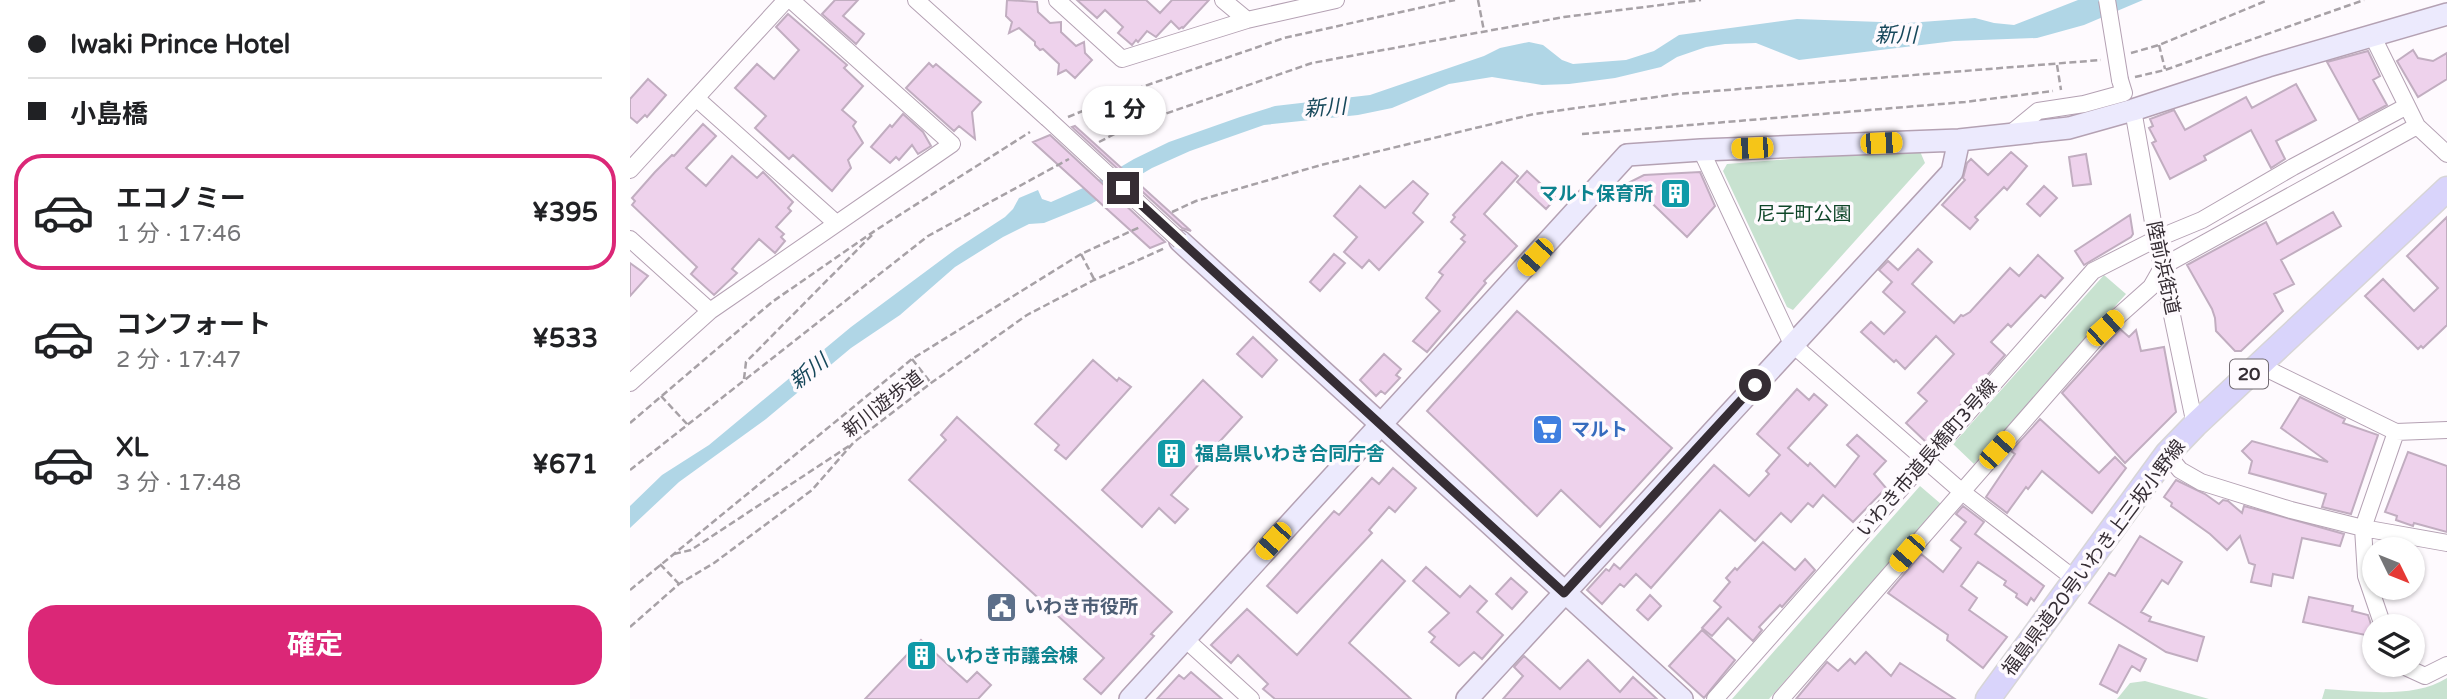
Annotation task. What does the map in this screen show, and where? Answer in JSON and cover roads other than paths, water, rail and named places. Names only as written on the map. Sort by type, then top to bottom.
[{"type":"main road","name":"福島県道20号いわき上三坂小野線","points":[[1988,699],[2167,454],[2194,425],[2447,189]]},
{"type":"street","points":[[630,170],[786,0]]},
{"type":"street","points":[[630,383],[710,311],[952,144],[791,0]]},
{"type":"street","points":[[916,0],[1682,699]]},
{"type":"street","points":[[1057,0],[1122,58],[1247,20],[1336,0]]},
{"type":"street","points":[[1223,0],[1247,20]]},
{"type":"street","points":[[2010,134],[2038,111],[2084,104],[2124,93],[2107,0]]},
{"type":"street","points":[[1130,699],[1627,155],[1959,140],[2069,128],[2447,14]]},
{"type":"street","points":[[2372,37],[2417,126],[2447,154]]},
{"type":"street","points":[[696,98],[836,223]]},
{"type":"street","name":"いわき市道長橋町3号線","points":[[1715,699],[2093,271],[2156,239],[2203,220],[2293,167],[2407,106]]},
{"type":"street","name":"陸前浜街道","points":[[2133,110],[2194,425]]},
{"type":"street","points":[[1780,699],[2105,328],[2151,287],[2163,266],[2417,126]]},
{"type":"street","points":[[1466,699],[1952,173],[1959,140]]},
{"type":"street","points":[[1701,150],[1792,344],[1961,491],[2076,580]]},
{"type":"street","points":[[630,239],[710,311]]},
{"type":"street","points":[[2259,365],[2396,432],[2447,430]]},
{"type":"street","points":[[2381,614],[2366,576],[2363,528],[2396,432]]},
{"type":"street","points":[[2167,454],[2180,470],[2201,482],[2291,510],[2363,528],[2447,543]]},
{"type":"street","points":[[1184,638],[1251,699]]},
{"type":"street","points":[[2425,676],[2447,666]]},
{"type":"water","name":"新川","points":[[2078,0],[2143,0],[2084,25],[2037,38],[1954,41],[1799,60],[1756,43],[1725,44],[1677,57],[1661,67],[1615,78],[1542,85],[1492,77],[1449,84],[1392,108],[1358,115],[1264,125],[1190,151],[1152,168],[1091,204],[1044,223],[1029,224],[955,267],[900,315],[851,348],[766,419],[679,482],[630,528],[630,506],[662,475],[709,445],[851,327],[956,249],[1005,217],[1019,198],[1038,190],[1042,199],[1051,202],[1090,185],[1169,142],[1275,106],[1370,95],[1500,48],[1529,42],[1543,45],[1562,60],[1573,64],[1626,60],[1654,51],[1679,35],[1797,19],[1908,23],[1975,18],[2014,25]]},
{"type":"place","name":"マルト保育所","points":[[1676,194]]},
{"type":"place","name":"マルト","points":[[1548,430]]},
{"type":"place","name":"福島県いわき合同庁舎","points":[[1172,454]]},
{"type":"place","name":"いわき市役所","points":[[1001,607]]},
{"type":"place","name":"いわき市議会棟","points":[[922,656]]},
{"type":"park label","name":"尼子町公園","points":[[1804,214]]}]
